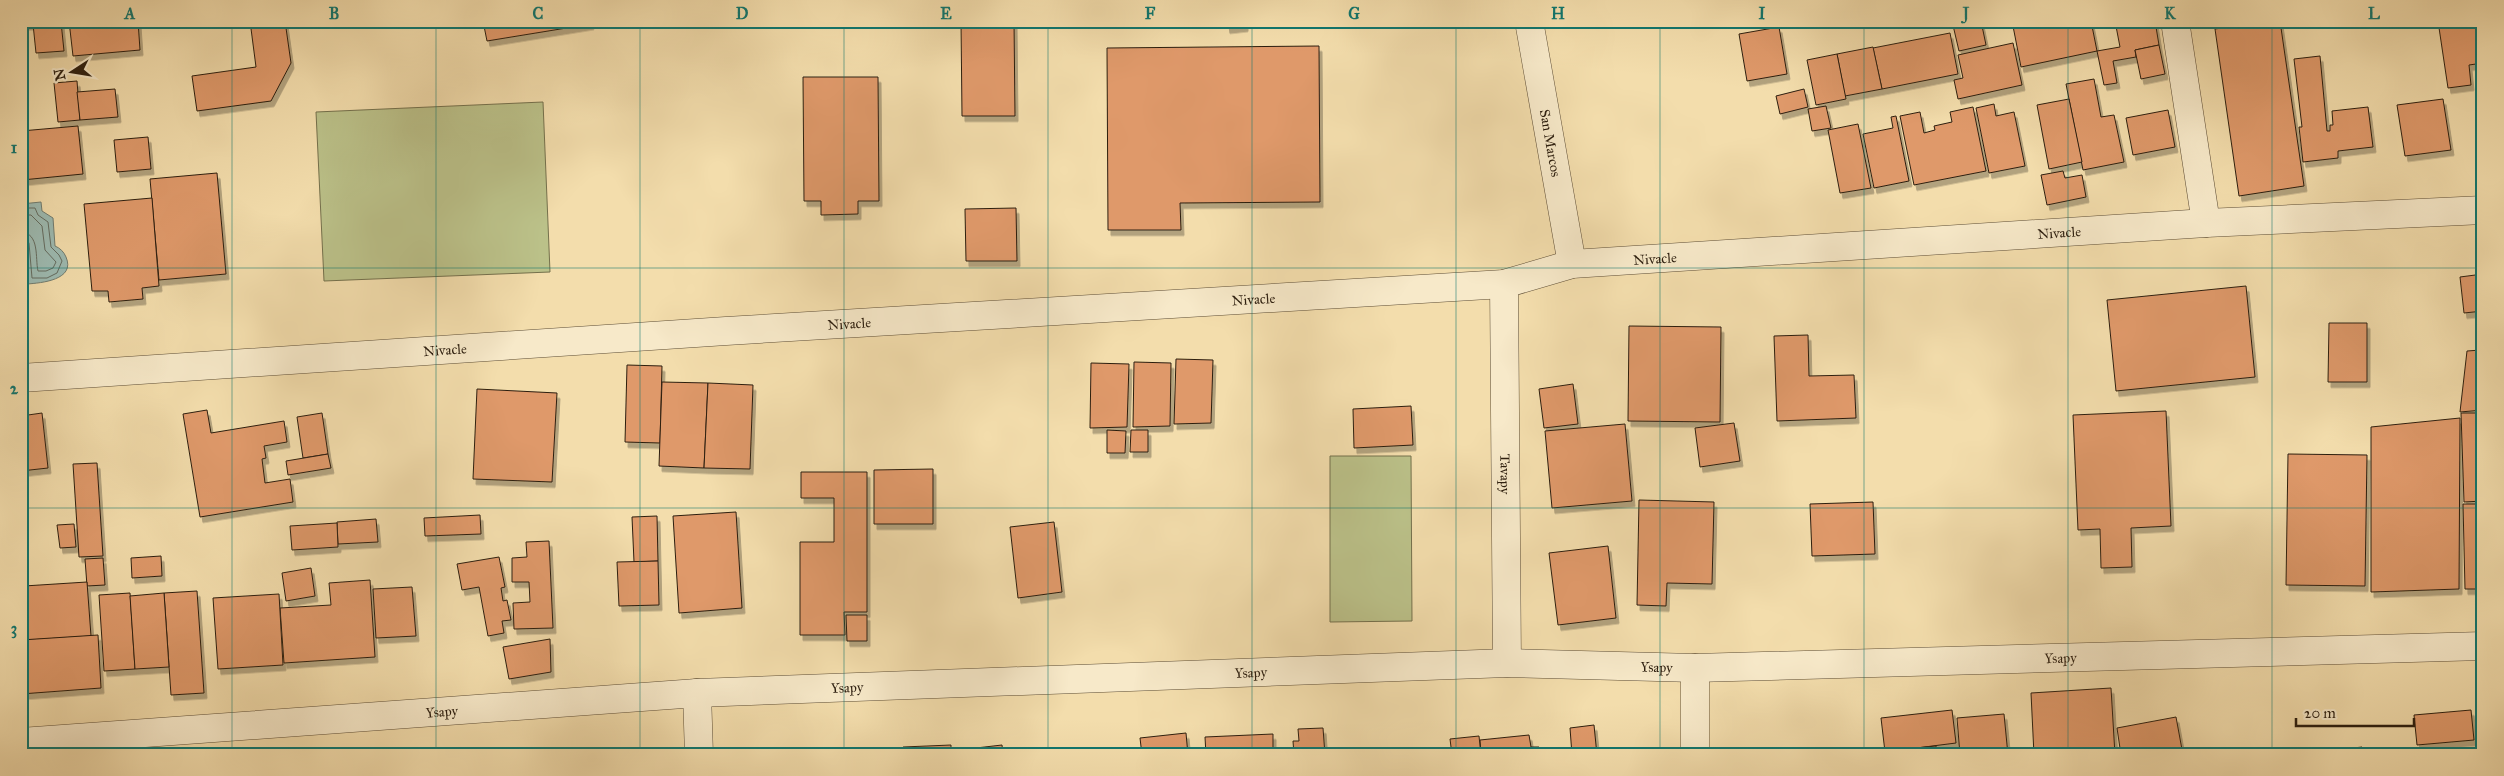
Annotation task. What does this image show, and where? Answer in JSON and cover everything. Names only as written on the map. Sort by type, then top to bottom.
[{"type":"street","name":"San Marcos","points":[[1529,21],[1572,264]]},
{"type":"street","points":[[2176,21],[2206,223]]},
{"type":"street","name":"Nivacle","points":[[21,378],[706,332],[1504,284],[1572,264],[2206,223],[2483,210]]},
{"type":"street","name":"Tavapy","points":[[1504,284],[1507,663]]},
{"type":"street","name":"Ysapy","points":[[21,742],[697,693],[1507,663],[1695,668],[2483,646]]},
{"type":"street","points":[[1695,668],[1695,755]]},
{"type":"street","points":[[697,693],[700,755]]},
{"type":"green space","points":[[543,102],[550,272],[324,281],[316,112]]},
{"type":"green space","points":[[1330,456],[1411,456],[1412,621],[1330,622]]},
{"type":"water","points":[[41,202],[42,211],[53,218],[55,246],[64,253],[68,265],[66,271],[56,279],[27,284],[21,204]]},
{"type":"building","points":[[21,21],[69,21],[61,22],[64,51],[36,53],[33,24],[21,25]]},
{"type":"building","points":[[69,21],[138,21],[140,50],[73,56]]},
{"type":"building","points":[[250,21],[285,21],[291,63],[271,101],[197,111],[192,76],[256,67]]},
{"type":"building","points":[[483,21],[590,21],[591,24],[487,41]]},
{"type":"building","points":[[961,21],[1014,21],[1015,116],[962,116]]},
{"type":"building","points":[[1226,21],[1245,21],[1245,26],[1227,28]]},
{"type":"building","points":[[1952,21],[1981,21],[1986,45],[1959,51]]},
{"type":"building","points":[[2012,21],[2091,21],[2097,51],[2021,67]]},
{"type":"building","points":[[2115,21],[2155,21],[2159,45],[2135,50],[2136,57],[2113,61],[2117,83],[2104,85],[2097,51],[2120,47]]},
{"type":"building","points":[[2280,21],[2304,186],[2239,196],[2215,29]]},
{"type":"building","points":[[2438,21],[2483,21],[2483,63],[2469,65],[2471,85],[2448,88]]},
{"type":"building","points":[[1779,27],[1787,74],[1747,81],[1739,34]]},
{"type":"building","points":[[1950,33],[1958,74],[1882,89],[1873,48]]},
{"type":"building","points":[[2013,43],[2022,85],[1958,99],[1954,80],[1963,78],[1958,55]]},
{"type":"building","points":[[2159,45],[2165,74],[2141,79],[2135,50]]},
{"type":"building","points":[[1319,46],[1320,202],[1180,203],[1181,230],[1108,230],[1107,48]]},
{"type":"building","points":[[1873,47],[1882,89],[1845,96],[1837,54]]},
{"type":"building","points":[[1837,54],[1846,99],[1816,105],[1807,60]]},
{"type":"building","points":[[2320,56],[2327,131],[2330,131],[2330,125],[2333,125],[2332,111],[2368,107],[2373,147],[2338,151],[2338,158],[2303,162],[2299,127],[2302,127],[2294,59]]},
{"type":"building","points":[[803,77],[878,77],[879,201],[858,201],[858,214],[821,215],[821,201],[804,201]]},
{"type":"building","points":[[2094,79],[2101,117],[2114,115],[2124,162],[2083,170],[2066,84]]},
{"type":"building","points":[[77,81],[80,120],[58,122],[54,83]]},
{"type":"building","points":[[115,89],[118,117],[80,120],[77,92]]},
{"type":"building","points":[[1804,89],[1808,107],[1780,114],[1776,96]]},
{"type":"building","points":[[2069,99],[2082,162],[2049,169],[2037,105]]},
{"type":"building","points":[[2443,99],[2451,150],[2405,156],[2397,105]]},
{"type":"building","points":[[1994,104],[1996,116],[2014,112],[2025,166],[1989,173],[1976,108]]},
{"type":"building","points":[[1826,106],[1831,128],[1812,131],[1808,109]]},
{"type":"building","points":[[1973,107],[1986,171],[1914,185],[1900,116],[1920,112],[1924,133],[1935,130],[1934,126],[1952,122],[1950,112]]},
{"type":"building","points":[[2168,110],[2175,147],[2133,155],[2126,118]]},
{"type":"building","points":[[1896,116],[1909,181],[1874,188],[1863,134],[1893,128],[1891,117]]},
{"type":"building","points":[[1858,124],[1871,188],[1840,193],[1828,130]]},
{"type":"building","points":[[78,126],[83,174],[22,180],[21,131]]},
{"type":"building","points":[[148,137],[151,169],[117,172],[114,140]]},
{"type":"building","points":[[2063,171],[2065,178],[2082,175],[2086,197],[2047,205],[2041,175]]},
{"type":"building","points":[[217,173],[226,274],[159,280],[150,179]]},
{"type":"building","points":[[152,198],[159,286],[142,288],[143,299],[109,302],[108,291],[92,291],[84,204]]},
{"type":"building","points":[[1016,208],[1017,261],[966,261],[965,209]]},
{"type":"building","points":[[2483,274],[2483,311],[2464,313],[2460,277]]},
{"type":"building","points":[[2246,286],[2255,377],[2116,391],[2107,300]]},
{"type":"building","points":[[2329,323],[2367,323],[2367,382],[2328,382]]},
{"type":"building","points":[[1629,326],[1721,327],[1720,422],[1628,421]]},
{"type":"building","points":[[1808,335],[1809,376],[1854,375],[1856,418],[1777,421],[1774,336]]},
{"type":"building","points":[[2480,343],[2483,343],[2483,410],[2460,412],[2467,351],[2481,350]]},
{"type":"building","points":[[1176,359],[1213,360],[1211,423],[1174,424]]},
{"type":"building","points":[[1134,362],[1171,363],[1170,426],[1133,427]]},
{"type":"building","points":[[1091,363],[1129,364],[1127,427],[1090,428]]},
{"type":"building","points":[[627,365],[662,366],[660,443],[625,442]]},
{"type":"building","points":[[662,382],[708,383],[704,468],[659,466]]},
{"type":"building","points":[[708,383],[753,385],[750,469],[704,468]]},
{"type":"building","points":[[1573,384],[1578,424],[1544,428],[1539,389]]},
{"type":"building","points":[[477,389],[557,393],[552,482],[473,479]]},
{"type":"building","points":[[1411,406],[1413,445],[1354,448],[1353,409]]},
{"type":"building","points":[[207,410],[211,433],[284,421],[287,442],[264,446],[266,458],[262,459],[265,483],[290,479],[293,502],[200,517],[183,414]]},
{"type":"building","points":[[2166,411],[2171,526],[2131,528],[2132,567],[2101,568],[2100,529],[2078,530],[2073,415]]},
{"type":"building","points":[[42,413],[48,468],[21,471],[21,416]]},
{"type":"building","points":[[322,413],[328,454],[303,458],[297,417]]},
{"type":"building","points":[[2461,413],[2483,413],[2483,501],[2464,502]]},
{"type":"building","points":[[2460,418],[2459,589],[2371,592],[2371,427]]},
{"type":"building","points":[[1734,423],[1740,461],[1700,467],[1695,428]]},
{"type":"building","points":[[1625,424],[1632,501],[1552,508],[1545,431]]},
{"type":"building","points":[[1107,430],[1126,431],[1125,453],[1107,453]]},
{"type":"building","points":[[1131,430],[1148,430],[1148,452],[1130,452]]},
{"type":"building","points":[[328,454],[331,468],[288,475],[286,461]]},
{"type":"building","points":[[2288,454],[2367,455],[2365,586],[2286,585]]},
{"type":"building","points":[[97,463],[103,556],[79,557],[73,464]]},
{"type":"building","points":[[933,469],[933,524],[874,524],[874,470]]},
{"type":"building","points":[[801,472],[867,472],[867,612],[844,612],[845,635],[800,635],[800,542],[834,542],[834,498],[801,498]]},
{"type":"building","points":[[1639,500],[1714,502],[1712,584],[1667,583],[1666,606],[1637,605]]},
{"type":"building","points":[[1873,502],[1875,554],[1812,556],[1810,504]]},
{"type":"building","points":[[2463,504],[2483,504],[2483,589],[2465,589]]},
{"type":"building","points":[[736,512],[742,608],[679,613],[673,516]]},
{"type":"building","points":[[480,515],[481,534],[425,536],[424,518]]},
{"type":"building","points":[[657,516],[658,561],[634,562],[632,517]]},
{"type":"building","points":[[376,519],[378,542],[338,544],[337,522]]},
{"type":"building","points":[[1054,522],[1062,592],[1018,598],[1010,527]]},
{"type":"building","points":[[337,523],[338,547],[292,550],[290,526]]},
{"type":"building","points":[[74,524],[76,547],[60,548],[57,525]]},
{"type":"building","points":[[549,541],[553,628],[514,629],[513,603],[530,602],[529,582],[512,582],[512,558],[527,557],[526,542]]},
{"type":"building","points":[[1608,546],[1616,618],[1558,625],[1549,553]]},
{"type":"building","points":[[161,556],[162,576],[132,578],[131,558]]},
{"type":"building","points":[[499,557],[505,587],[501,588],[503,601],[507,600],[511,620],[502,621],[504,633],[488,636],[479,587],[462,590],[457,564]]},
{"type":"building","points":[[103,558],[105,585],[87,586],[85,559]]},
{"type":"building","points":[[658,561],[659,605],[619,606],[617,562]]},
{"type":"building","points":[[311,568],[315,596],[286,601],[282,573]]},
{"type":"building","points":[[21,580],[23,580],[25,602],[21,602]]},
{"type":"building","points":[[370,580],[375,657],[284,663],[280,608],[331,605],[329,583]]},
{"type":"building","points":[[87,582],[91,636],[28,640],[24,586]]},
{"type":"building","points":[[412,587],[416,636],[376,638],[373,589]]},
{"type":"building","points":[[197,591],[204,693],[171,695],[164,593]]},
{"type":"building","points":[[130,593],[135,669],[104,671],[99,595]]},
{"type":"building","points":[[164,593],[169,667],[135,669],[130,596]]},
{"type":"building","points":[[279,594],[283,665],[218,669],[213,598]]},
{"type":"building","points":[[846,615],[867,615],[867,641],[847,641]]},
{"type":"building","points":[[98,635],[101,688],[21,694],[21,640]]},
{"type":"building","points":[[550,639],[551,672],[509,679],[503,647]]},
{"type":"building","points":[[2111,688],[2115,755],[2034,755],[2031,693]]},
{"type":"building","points":[[1952,710],[1956,743],[1885,752],[1881,718]]},
{"type":"building","points":[[2471,710],[2474,740],[2417,745],[2414,715]]},
{"type":"building","points":[[2004,714],[2008,755],[1960,755],[1957,718]]},
{"type":"building","points":[[2176,717],[2183,755],[2121,755],[2117,728]]},
{"type":"building","points":[[1594,725],[1597,755],[1572,755],[1570,728]]},
{"type":"building","points":[[1323,728],[1325,755],[1294,755],[1293,741],[1299,741],[1298,729]]},
{"type":"building","points":[[1186,733],[1188,755],[1142,755],[1140,738]]},
{"type":"building","points":[[1273,734],[1273,755],[1206,755],[1205,737]]},
{"type":"building","points":[[1529,735],[1531,747],[1539,747],[1540,755],[1481,755],[1480,740]]},
{"type":"building","points":[[1479,736],[1481,755],[1452,755],[1450,739]]},
{"type":"building","points":[[951,745],[951,755],[903,755],[903,747]]},
{"type":"building","points":[[1002,745],[1003,755],[977,755],[976,748]]},
{"type":"building","points":[[1936,746],[1937,755],[1895,755],[1895,750]]},
{"type":"building","points":[[2362,747],[2363,755],[2311,755],[2311,753]]}]
